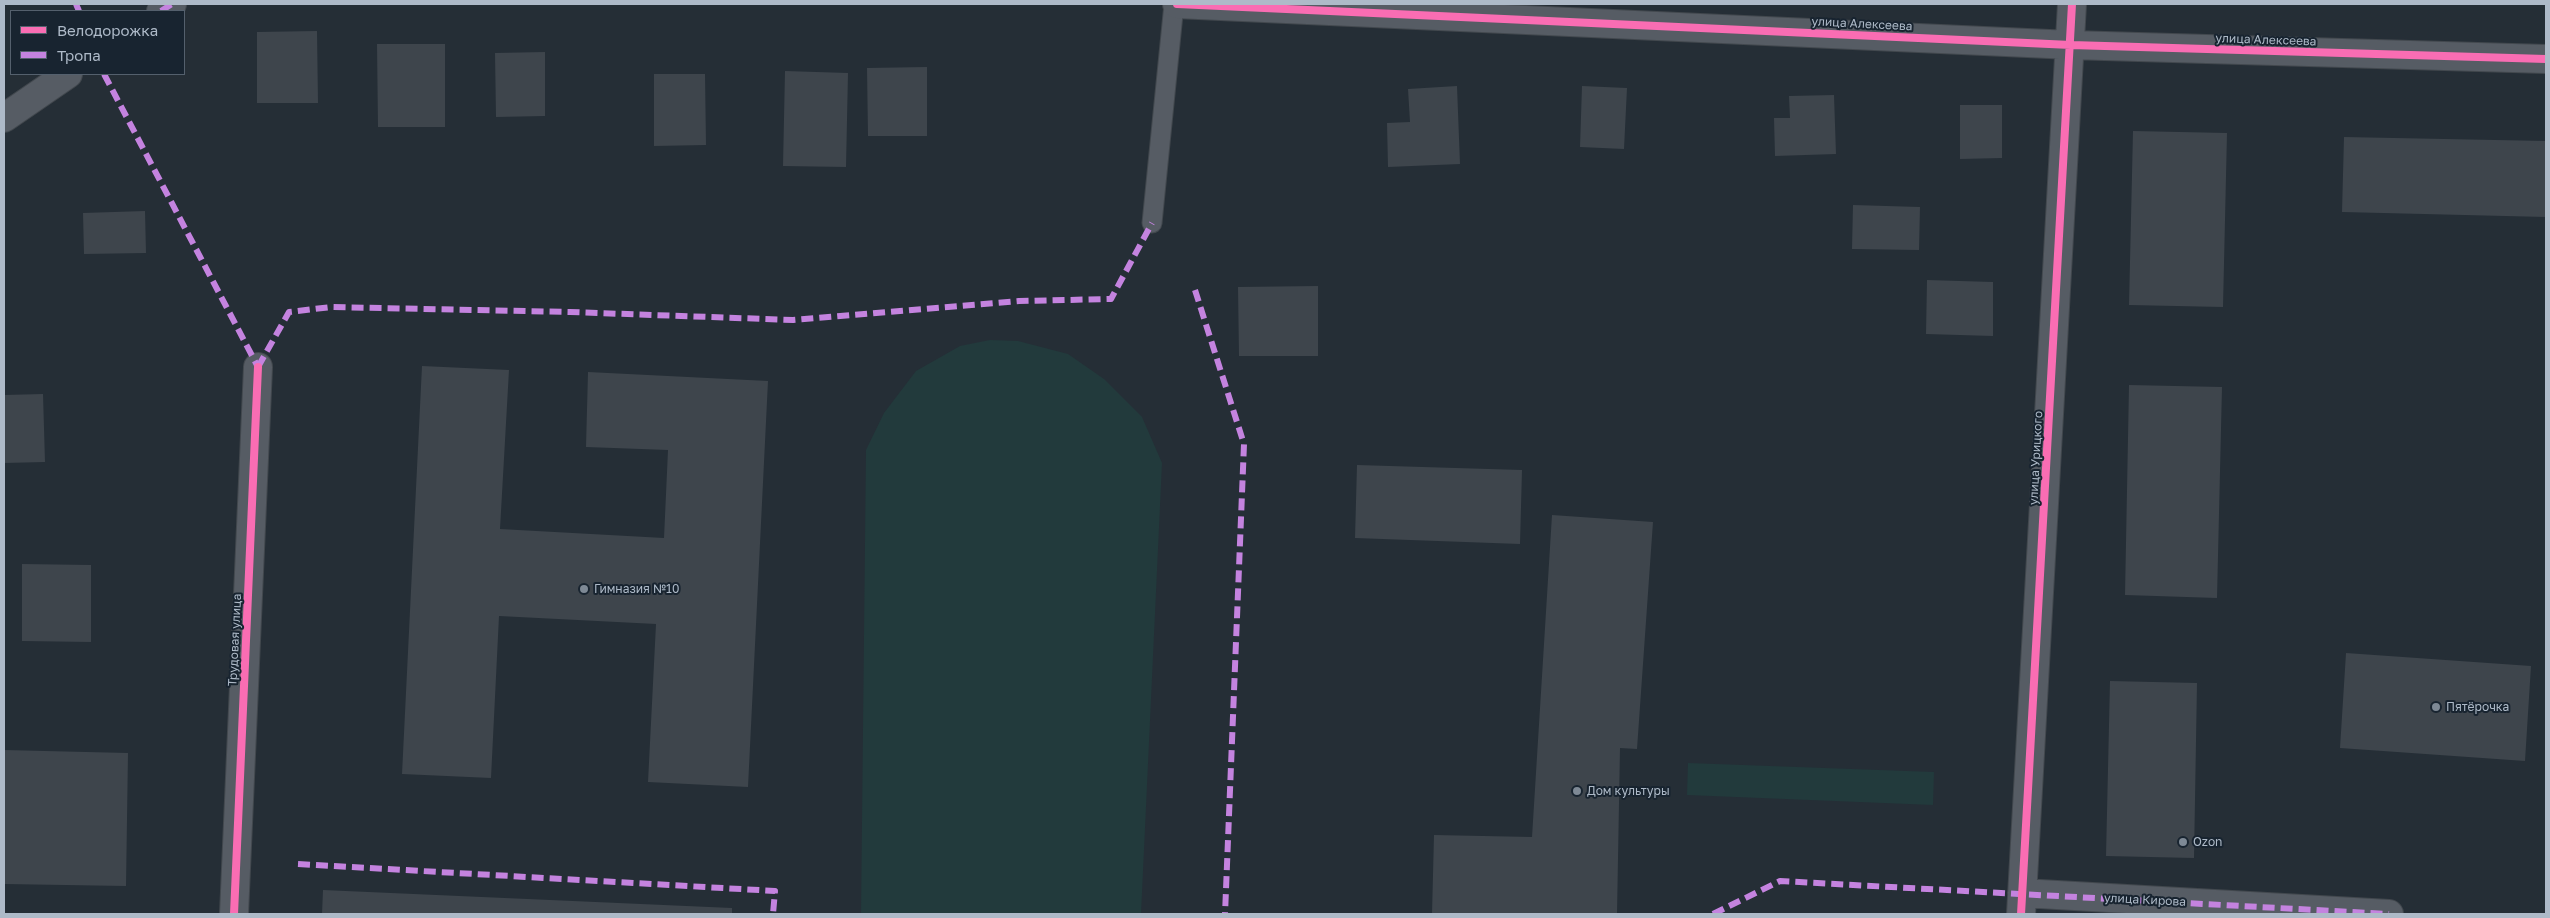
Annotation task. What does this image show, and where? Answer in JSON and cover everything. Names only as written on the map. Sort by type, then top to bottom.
[{"type":"street","name":"улица Алексеева","points":[[1175,4],[2071,45],[2546,59]]},
{"type":"street","name":"улица Урицкого","points":[[2022,904],[2072,4]]},
{"type":"street","points":[[4,118],[67,75]]},
{"type":"street","name":"Трудовая улица","points":[[234,914],[258,367]]},
{"type":"street","name":"улица Кирова","points":[[2022,904],[2388,914]]},
{"type":"lane","points":[[1152,223],[1175,4]]},
{"type":"green space","points":[[990,340],[1018,341],[1068,354],[1104,379],[1142,417],[1162,463],[1141,914],[861,914],[866,450],[884,413],[916,371],[960,346]]},
{"type":"green space","points":[[1688,763],[1934,772],[1933,805],[1687,795]]},
{"type":"building","points":[[317,31],[318,103],[257,103],[257,32]]},
{"type":"building","points":[[377,44],[445,44],[445,127],[378,127]]},
{"type":"building","points":[[545,52],[545,116],[496,117],[495,53]]},
{"type":"building","points":[[927,67],[927,136],[868,136],[867,68]]},
{"type":"building","points":[[785,71],[848,73],[846,167],[783,166]]},
{"type":"building","points":[[654,74],[705,74],[706,145],[654,146]]},
{"type":"building","points":[[1457,86],[1460,164],[1388,167],[1387,123],[1410,122],[1408,89]]},
{"type":"building","points":[[1582,86],[1627,88],[1624,149],[1580,147]]},
{"type":"building","points":[[1834,95],[1836,154],[1775,156],[1774,118],[1790,118],[1789,96]]},
{"type":"building","points":[[1960,105],[2002,105],[2002,158],[1960,159]]},
{"type":"building","points":[[2133,131],[2227,133],[2223,307],[2129,305]]},
{"type":"building","points":[[2344,137],[2546,141],[2546,217],[2342,212]]},
{"type":"building","points":[[1853,205],[1920,207],[1919,250],[1852,249]]},
{"type":"building","points":[[145,211],[146,253],[84,254],[83,213]]},
{"type":"building","points":[[1927,280],[1993,282],[1993,336],[1926,334]]},
{"type":"building","points":[[1318,286],[1318,356],[1239,356],[1238,287]]},
{"type":"building","name":"Гимназия №10","points":[[422,366],[509,370],[500,529],[664,538],[668,450],[586,447],[588,372],[768,381],[748,787],[648,782],[656,624],[499,616],[491,778],[402,774]]},
{"type":"building","points":[[2129,385],[2222,387],[2217,598],[2125,595]]},
{"type":"building","points":[[43,394],[45,462],[4,463],[4,395]]},
{"type":"building","points":[[1357,465],[1522,470],[1520,544],[1355,538]]},
{"type":"building","points":[[1552,515],[1653,522],[1637,749],[1620,748],[1617,914],[1432,914],[1434,835],[1532,837]]},
{"type":"building","points":[[22,564],[91,565],[91,642],[22,641]]},
{"type":"building","name":"Пятёрочка","points":[[2346,653],[2531,666],[2525,761],[2340,748]]},
{"type":"building","points":[[2110,681],[2197,683],[2194,858],[2106,856]]},
{"type":"building","points":[[4,750],[128,753],[126,886],[4,884]]},
{"type":"building","points":[[323,890],[732,908],[732,914],[322,914]]},
{"type":"marked path","points":[[76,4],[79,10]]},
{"type":"marked path","points":[[163,10],[172,4]]},
{"type":"marked path","points":[[105,75],[258,367]]},
{"type":"marked path","points":[[258,367],[289,312],[331,307],[570,312],[793,320],[1019,301],[1111,299],[1152,223]]},
{"type":"marked path","points":[[1195,290],[1244,444],[1225,914]]},
{"type":"marked path","points":[[298,864],[775,891],[773,914]]},
{"type":"marked path","points":[[1713,914],[1780,881],[2389,914]]},
{"type":"cycle path","points":[[1177,4],[2071,45],[2546,59]]},
{"type":"cycle path","points":[[2021,914],[2072,4]]},
{"type":"cycle path","points":[[234,914],[258,367]]},
{"type":"place","name":"Гимназия №10","points":[[584,589]]},
{"type":"place","name":"Пятёрочка","points":[[2436,707]]},
{"type":"place","name":"Дом культуры","points":[[1577,791]]},
{"type":"place","name":"Ozon","points":[[2183,842]]}]
